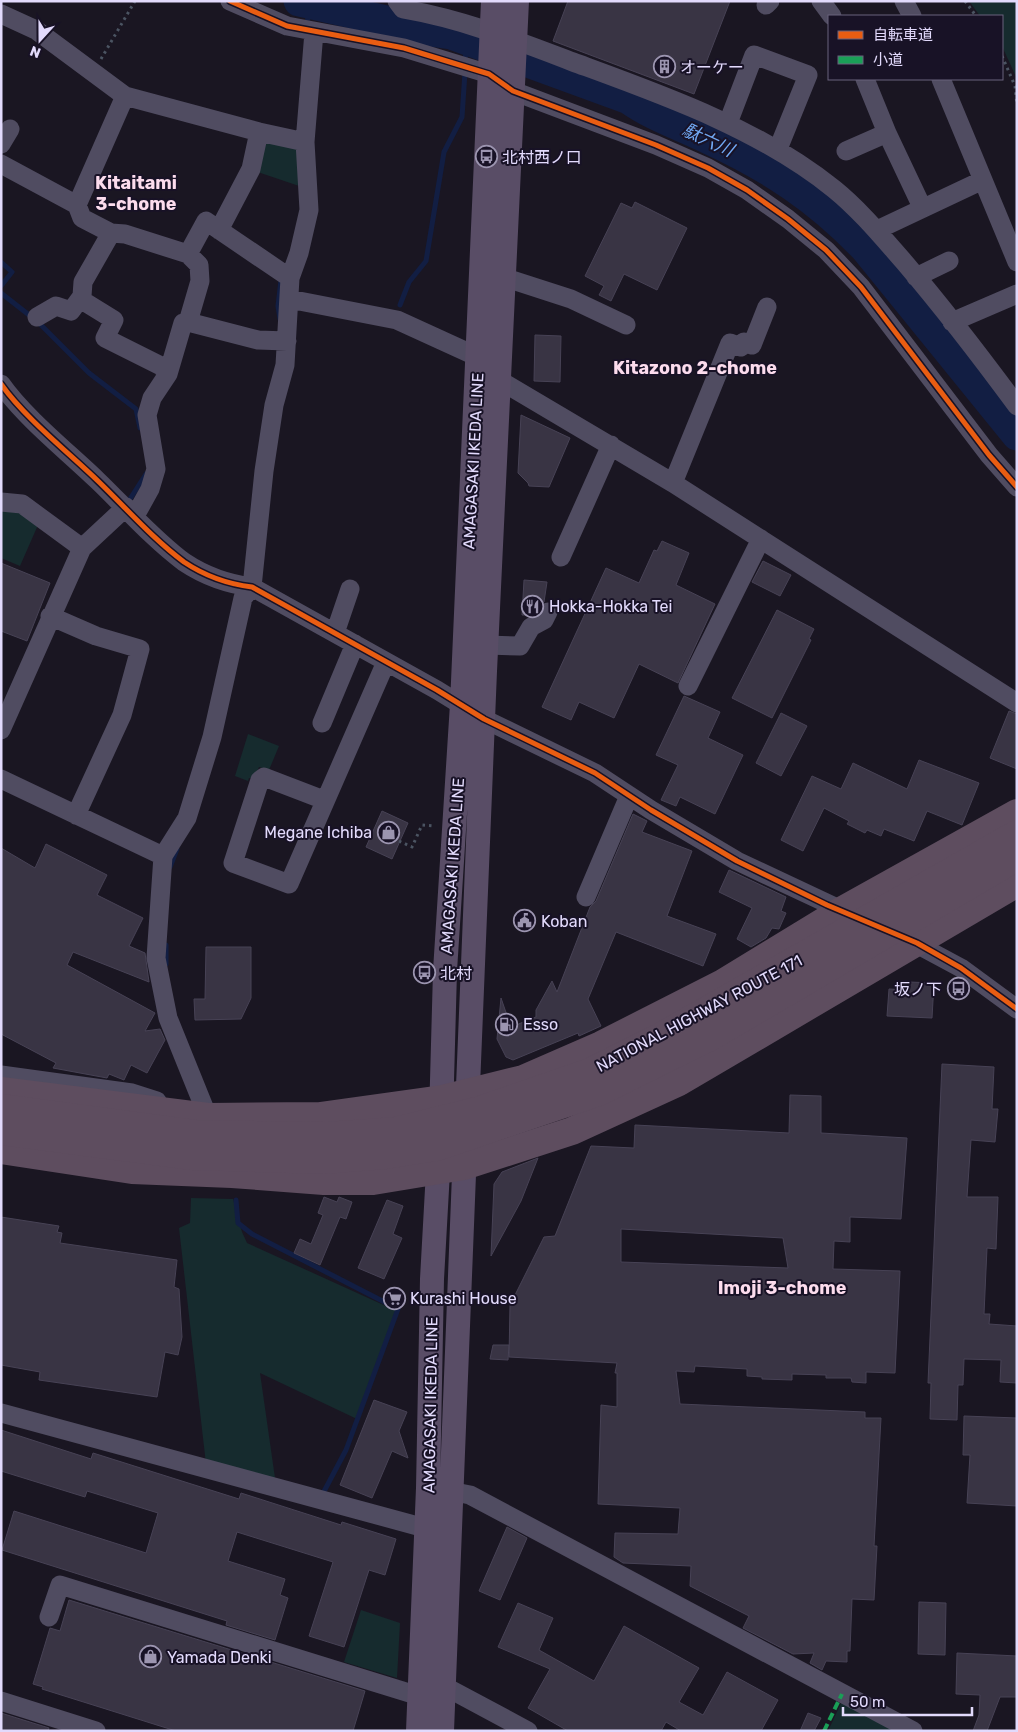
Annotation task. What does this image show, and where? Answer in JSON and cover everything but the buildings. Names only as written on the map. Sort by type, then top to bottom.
[{"type":"highway","points":[[1,1092],[86,1104],[208,1117],[320,1116],[442,1099],[523,1079],[601,1045],[724,983],[841,911],[1017,813]]},
{"type":"highway","name":"NATIONAL HIGHWAY ROUTE 171","points":[[1,1108],[195,1134],[327,1136],[395,1130],[480,1110],[590,1072],[660,1037],[1017,834]]},
{"type":"highway","name":"NATIONAL HIGHWAY ROUTE 171","points":[[1,1131],[192,1156],[323,1160],[386,1155],[437,1147],[599,1092],[712,1036],[1017,857]]},
{"type":"highway","points":[[1,1150],[132,1170],[232,1174],[324,1181],[373,1181],[438,1172],[464,1166],[572,1131],[679,1082],[1017,883]]},
{"type":"main road","name":"AMAGASAKI IKEDA LINE","points":[[442,1731],[450,1556],[439,1489],[432,1279],[442,1099],[445,971],[462,704],[493,1]]},
{"type":"main road","name":"AMAGASAKI IKEDA LINE","points":[[418,1731],[425,1528],[439,1489],[461,1282],[464,1166],[486,645],[517,1]]},
{"type":"street","points":[[230,1],[258,8],[287,26],[404,48],[489,74],[513,91],[587,117],[708,168],[747,190],[788,219],[826,250],[861,287],[1017,487]]},
{"type":"street","points":[[398,1],[403,9],[424,12],[491,31],[515,40],[728,124],[778,149],[835,190],[876,230],[916,276],[1017,406]]},
{"type":"street","points":[[821,1],[831,15]]},
{"type":"street","points":[[904,1],[911,15]]},
{"type":"street","points":[[4,10],[36,30],[125,96],[259,132],[305,142]]},
{"type":"street","points":[[208,1117],[168,1018],[156,958],[163,856],[187,818],[212,737],[243,598],[252,587],[264,471],[274,405],[285,365],[290,278],[299,253],[309,210],[305,142],[314,32]]},
{"type":"street","points":[[728,124],[754,55],[809,72],[778,149]]},
{"type":"street","points":[[865,80],[887,133],[922,207]]},
{"type":"street","points":[[941,80],[1017,262]]},
{"type":"street","points":[[77,205],[125,96]]},
{"type":"street","points":[[219,230],[251,169],[259,132]]},
{"type":"street","points":[[846,151],[887,133]]},
{"type":"street","points":[[1,164],[77,205],[82,218],[111,233],[125,234],[188,254],[198,265],[200,281],[188,322]]},
{"type":"street","points":[[876,230],[982,180]]},
{"type":"street","points":[[188,254],[206,221],[290,278]]},
{"type":"street","points":[[36,316],[56,306],[71,311],[80,299],[83,282],[111,233]]},
{"type":"street","points":[[916,276],[949,262]]},
{"type":"street","points":[[504,278],[571,299],[620,318]]},
{"type":"street","points":[[952,322],[1017,294]]},
{"type":"street","points":[[80,299],[114,320],[105,338],[161,366],[168,374]]},
{"type":"street","points":[[288,299],[397,320],[478,357],[499,380],[673,483],[1017,703]]},
{"type":"street","points":[[673,483],[730,343],[742,347],[744,342],[752,344],[767,307]]},
{"type":"street","points":[[1,730],[9,687],[50,616],[82,548],[130,512],[150,489],[156,469],[147,415],[152,398],[168,374],[183,324],[188,322],[258,340],[287,341]]},
{"type":"street","points":[[1,384],[39,424],[185,562],[209,576],[230,584],[252,587],[462,704],[484,719],[595,773],[688,833],[737,860],[841,911],[917,943],[961,968],[1017,1009]]},
{"type":"street","points":[[561,557],[571,514],[611,446]]},
{"type":"street","points":[[1,502],[22,504],[82,548]]},
{"type":"street","points":[[688,686],[761,539]]},
{"type":"street","points":[[335,633],[350,589]]},
{"type":"street","points":[[486,645],[520,646],[530,627],[544,620],[548,612]]},
{"type":"street","points":[[50,616],[96,636],[140,649],[122,715],[76,815]]},
{"type":"street","points":[[322,723],[355,644]]},
{"type":"street","points":[[324,800],[264,777],[260,780],[233,863],[289,884],[324,800],[386,662]]},
{"type":"street","points":[[1,780],[163,856]]},
{"type":"street","points":[[587,886],[629,796]]},
{"type":"street","points":[[1,1075],[132,1094],[208,1117]]},
{"type":"street","points":[[1,1163],[130,1180],[232,1174]]},
{"type":"street","points":[[1,1413],[425,1528]]},
{"type":"street","points":[[439,1489],[470,1495],[913,1731]]},
{"type":"street","points":[[49,1617],[60,1585],[419,1696]]},
{"type":"street","points":[[444,1686],[528,1731]]},
{"type":"street","points":[[1,1701],[87,1729]]},
{"type":"path","points":[[93,71],[135,1]]},
{"type":"path","points":[[965,1],[975,15]]},
{"type":"path","points":[[1003,58],[1015,86],[1017,105]]},
{"type":"path","points":[[399,841],[412,847],[422,825],[437,826]]},
{"type":"green space","points":[[969,1],[1017,1],[1017,79],[1003,48],[1003,15],[979,15]]},
{"type":"green space","points":[[260,140],[302,146],[305,188],[252,170]]},
{"type":"green space","points":[[1,508],[24,512],[38,525],[20,566],[1,558]]},
{"type":"green space","points":[[248,734],[279,746],[269,770],[259,767],[254,779],[249,778],[248,781],[235,776]]},
{"type":"green space","points":[[191,1198],[233,1199],[247,1243],[399,1312],[357,1419],[260,1373],[276,1485],[206,1464],[179,1228],[190,1223]]},
{"type":"green space","points":[[361,1610],[400,1623],[397,1678],[344,1662]]},
{"type":"green space","points":[[843,1699],[903,1731],[828,1731]]},
{"type":"waterway","name":"駄六川","points":[[299,1],[430,31],[451,34],[629,99],[657,115],[730,149],[773,173],[812,200],[866,249],[1017,435]]},
{"type":"waterway","points":[[307,27],[309,3]]},
{"type":"waterway","points":[[465,63],[466,41]]},
{"type":"waterway","points":[[400,305],[409,282],[426,261],[444,152],[462,117],[465,72]]},
{"type":"waterway","points":[[1,262],[12,272],[1,286]]},
{"type":"waterway","points":[[280,319],[278,306],[281,280]]},
{"type":"waterway","points":[[1,293],[38,322],[89,373],[136,409],[140,428]]},
{"type":"waterway","points":[[130,499],[146,474]]},
{"type":"waterway","points":[[170,867],[177,849]]},
{"type":"waterway","points":[[166,945],[166,964]]},
{"type":"waterway","points":[[236,1200],[238,1223],[252,1234],[398,1309],[346,1450],[321,1497]]},
{"type":"marked path","points":[[824,1731],[842,1694]]},
{"type":"cycle path","points":[[230,1],[287,26],[404,48],[489,74],[513,91],[656,145],[708,168],[747,190],[788,219],[826,250],[861,287],[989,455],[1017,487]]},
{"type":"cycle path","points":[[1,384],[34,422],[151,533],[192,567],[216,579],[252,587],[437,690],[484,719],[595,773],[651,810],[737,861],[827,905],[917,943],[961,968],[1017,1009]]},
{"type":"place","name":"オーケー","points":[[664,67]]},
{"type":"place","name":"北村西ノ口","points":[[486,157]]},
{"type":"place","name":"Hokka-Hokka Tei","points":[[533,606]]},
{"type":"place","name":"Megane Ichiba","points":[[388,832]]},
{"type":"place","name":"Koban","points":[[525,921]]},
{"type":"place","name":"北村","points":[[424,973]]},
{"type":"place","name":"坂ノ下","points":[[958,989]]},
{"type":"place","name":"Esso","points":[[507,1024]]},
{"type":"place","name":"Kurashi House","points":[[394,1298]]},
{"type":"place","name":"Yamada Denki","points":[[151,1657]]},
{"type":"district","name":"Kitaitami 3-chome","points":[[136,193]]},
{"type":"district","name":"Kitazono 2-chome","points":[[695,368]]},
{"type":"district","name":"Imoji 3-chome","points":[[782,1288]]}]
